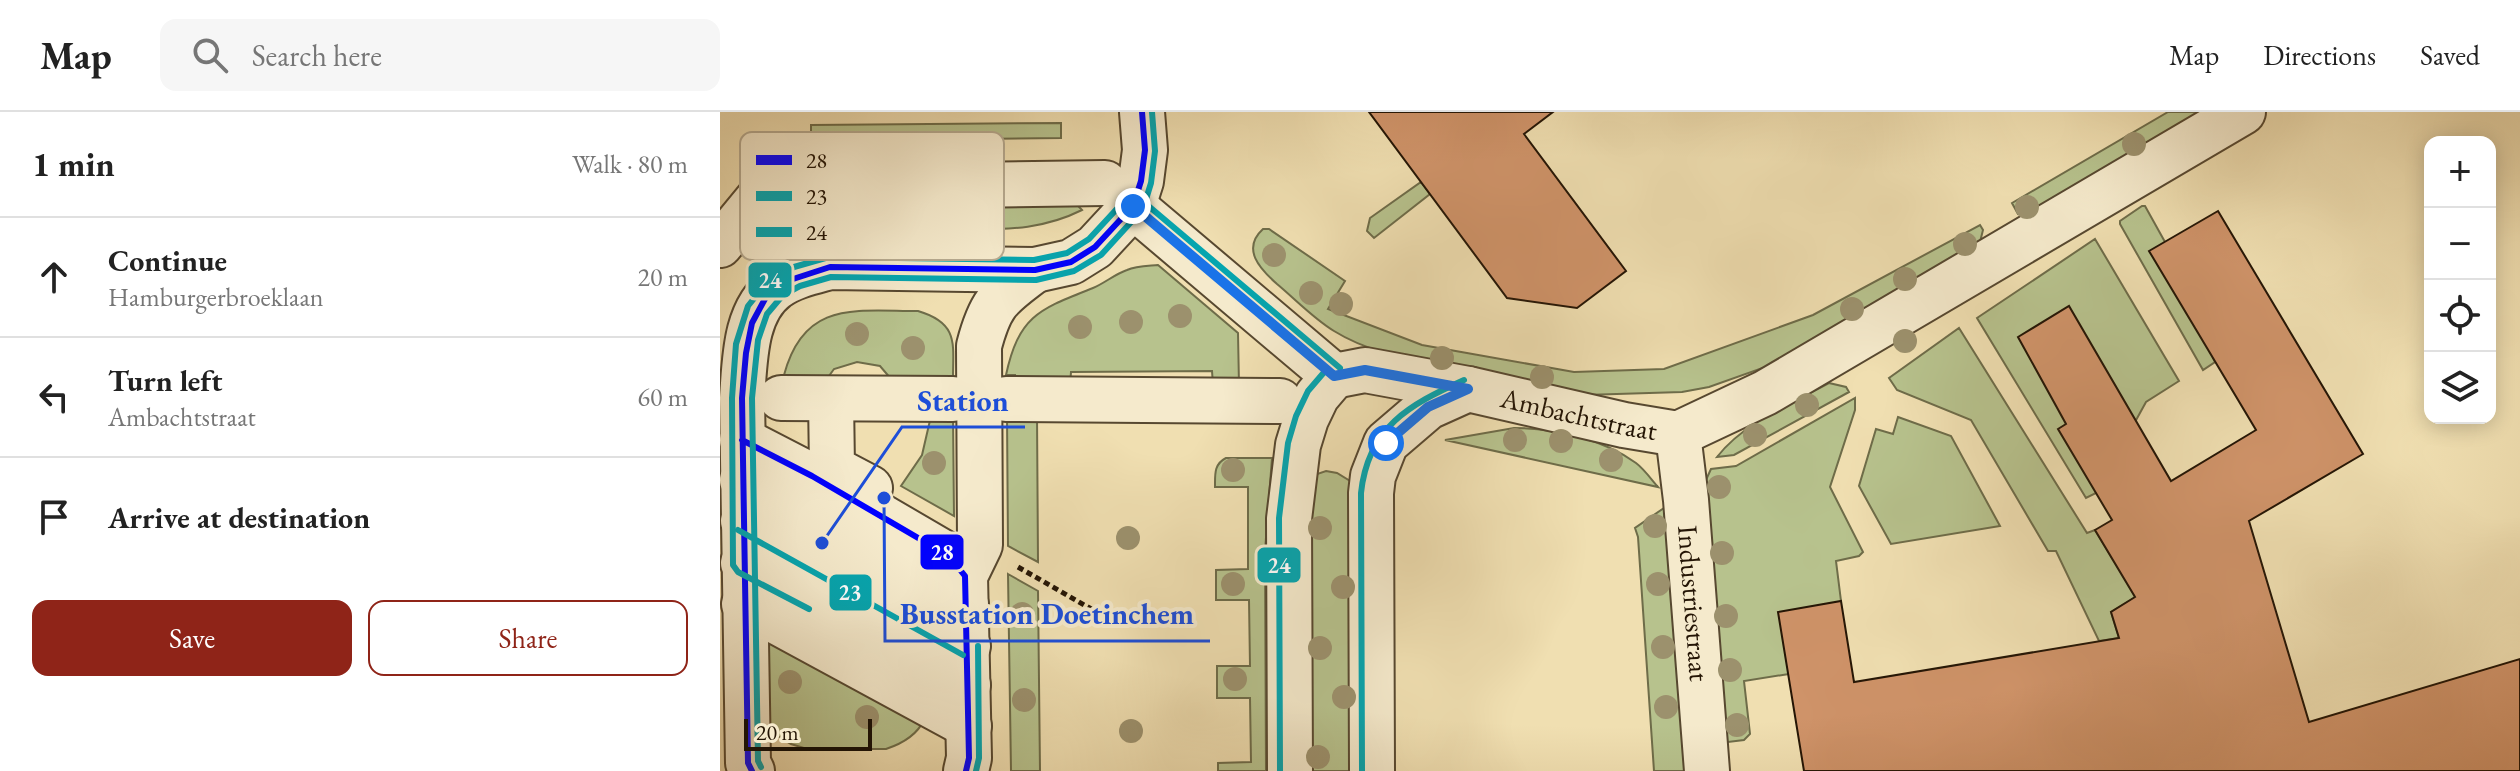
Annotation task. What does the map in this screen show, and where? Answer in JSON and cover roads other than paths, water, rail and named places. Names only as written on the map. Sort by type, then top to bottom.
[{"type":"street","name":"Ambachtstraat","points":[[1334,376],[1365,370],[1678,434],[1765,393],[2243,112]]},
{"type":"street","points":[[1004,192],[1119,194],[1141,181],[1143,124]]},
{"type":"street","points":[[752,771],[748,763],[743,522],[746,345],[757,311],[775,288],[798,276],[830,267],[1035,270],[1071,262],[1095,247],[1119,194]]},
{"type":"street","points":[[1119,194],[1334,376],[1317,396],[1306,419],[1298,445],[1289,519],[1290,771]]},
{"type":"street","points":[[720,245],[740,221]]},
{"type":"street","points":[[966,771],[969,758],[967,616],[979,346],[986,320],[999,298],[1035,270]]},
{"type":"street","points":[[1372,771],[1373,476],[1386,443],[1428,407],[1468,389]]},
{"type":"street","points":[[1006,399],[1258,395]]},
{"type":"street","points":[[781,398],[953,399]]},
{"type":"street","points":[[831,399],[832,468],[967,616]]},
{"type":"street","name":"Industriestraat","points":[[1678,434],[1707,771]]},
{"type":"street","points":[[743,522],[967,616]]},
{"type":"street","points":[[743,522],[967,616]]},
{"type":"place","name":"Busstation Doetinchem","points":[[884,498]]},
{"type":"place","name":"Station","points":[[822,543]]}]
